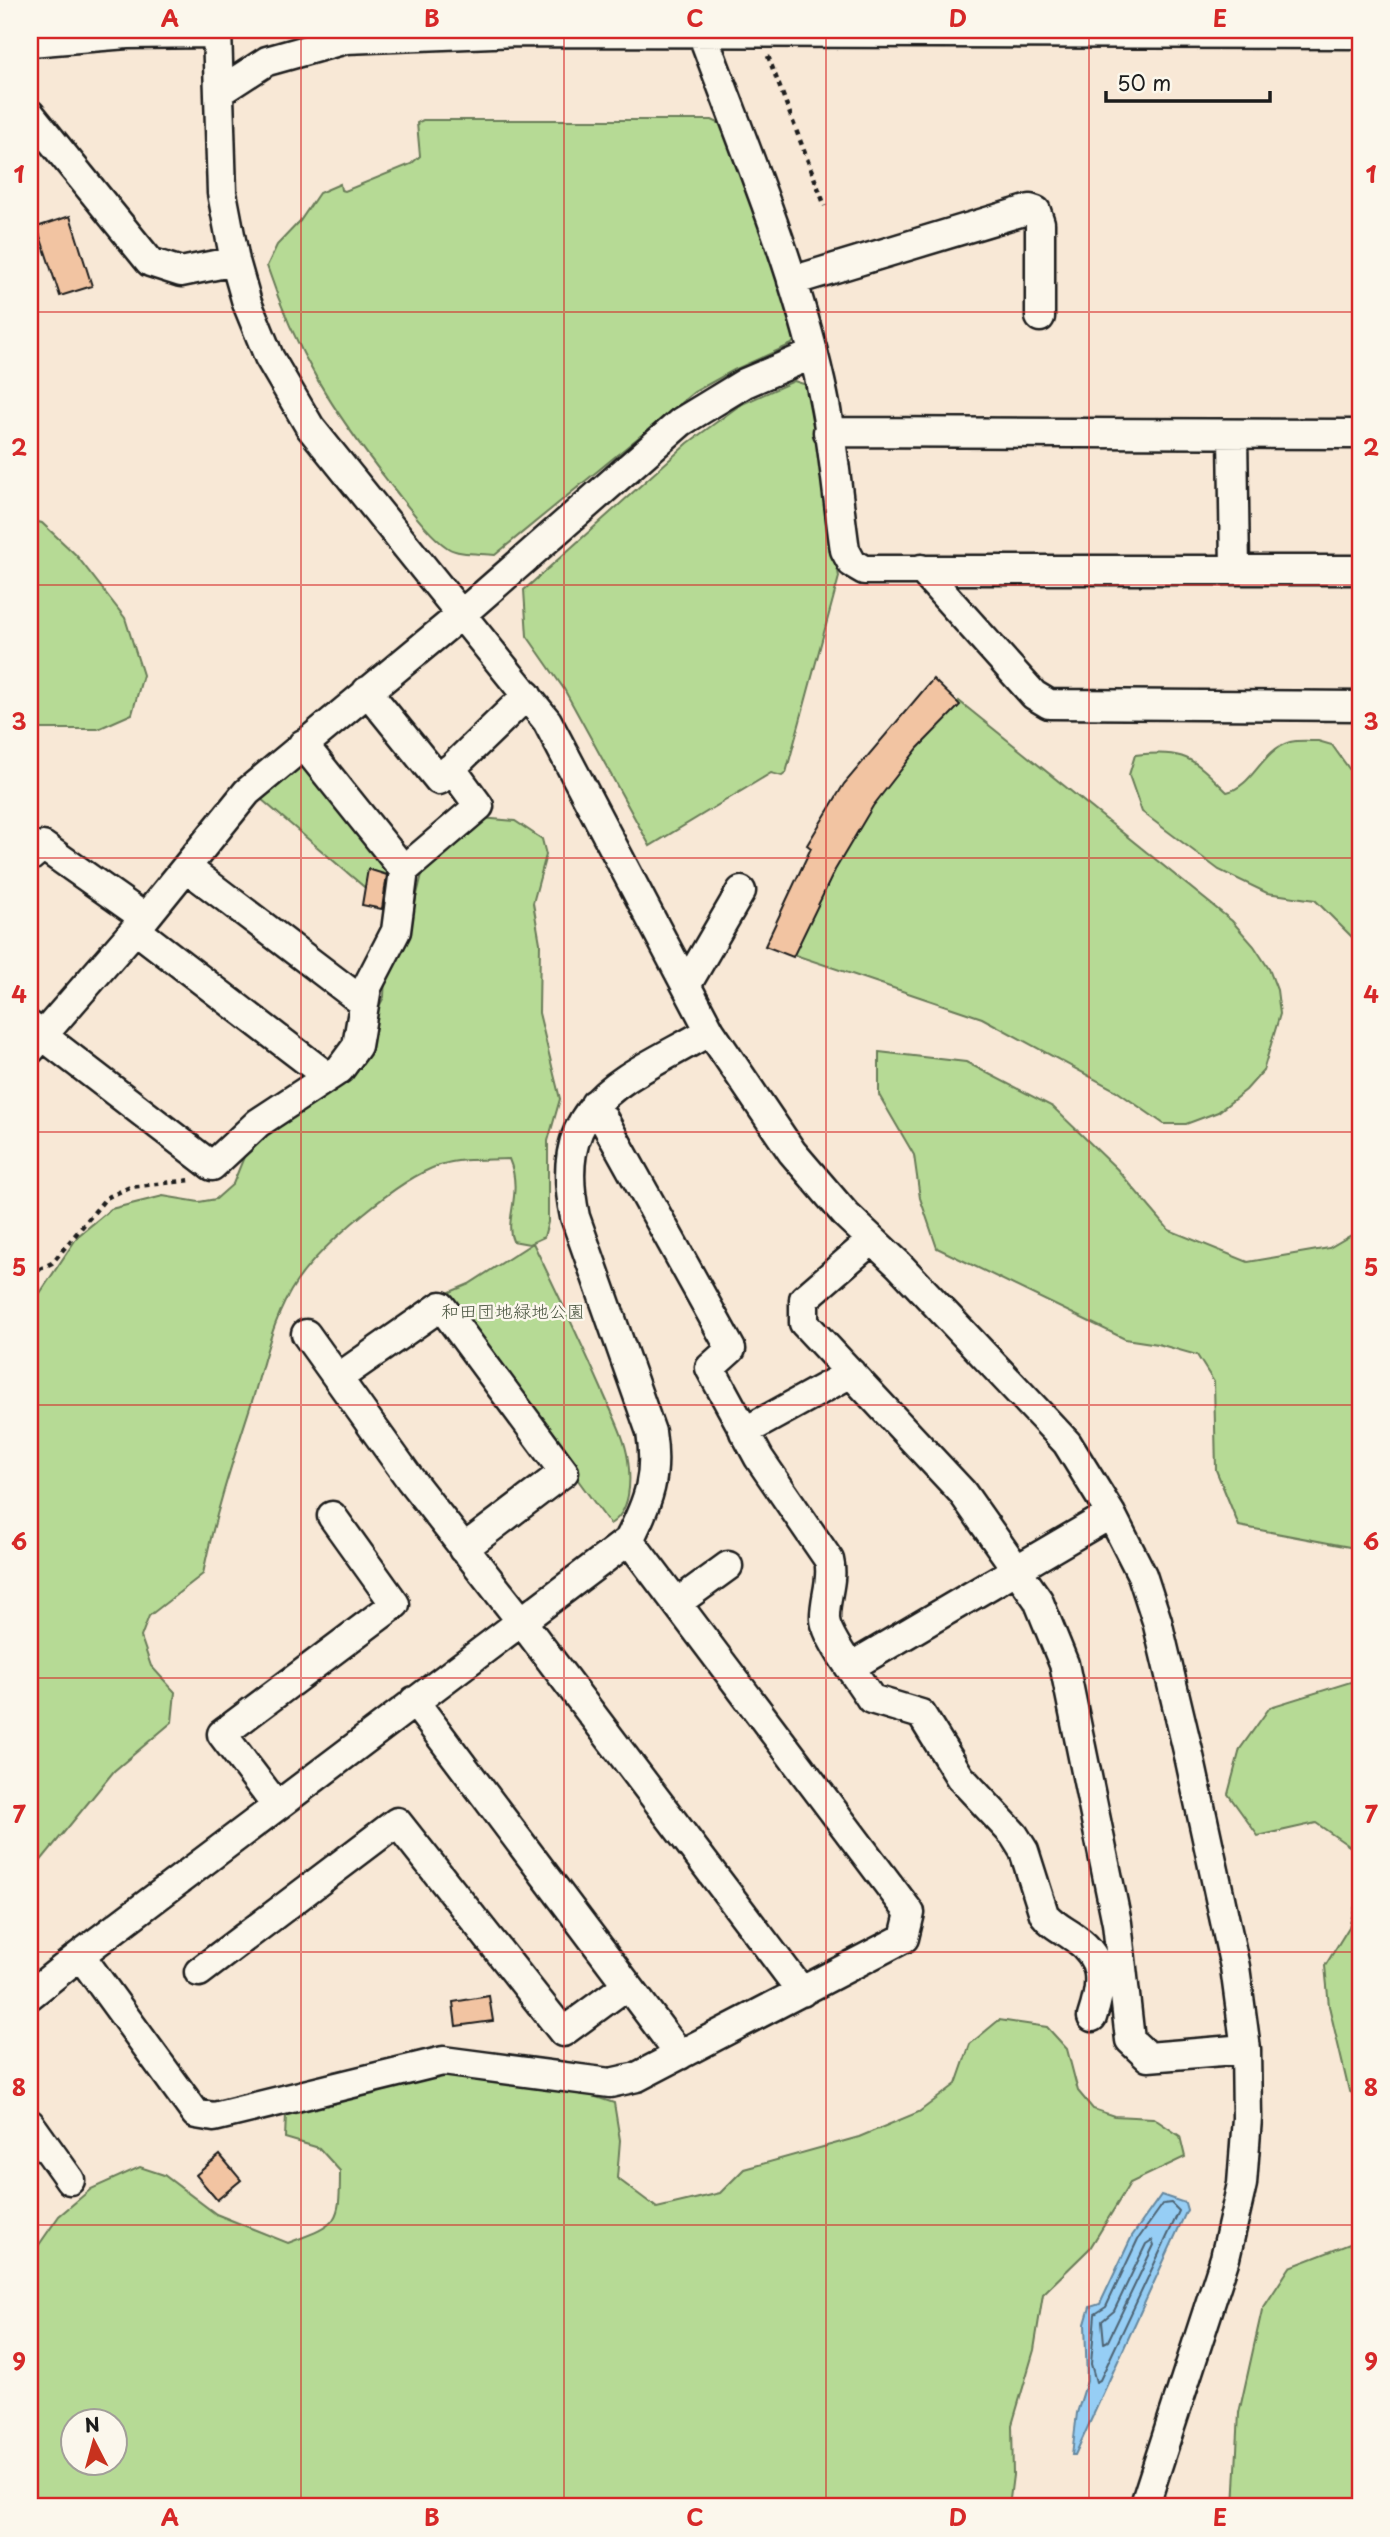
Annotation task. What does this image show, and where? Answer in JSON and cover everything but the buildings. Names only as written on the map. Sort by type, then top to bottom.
[{"type":"street","points":[[30,42],[127,34],[217,31],[222,193],[235,261],[247,303],[269,357],[310,427],[463,612],[547,720],[710,1031],[792,1152],[872,1240],[1067,1443],[1111,1514],[1142,1575],[1157,1621],[1235,1968],[1246,2049],[1247,2118],[1242,2184],[1221,2272],[1144,2507]]},
{"type":"street","points":[[219,92],[267,61],[346,39],[517,32],[1360,34]]},
{"type":"street","points":[[702,33],[792,281],[813,354],[848,557],[864,570],[1360,570]]},
{"type":"street","points":[[30,114],[150,262],[163,269],[181,272],[235,261]]},
{"type":"street","points":[[792,281],[1030,209],[1036,211],[1040,223],[1040,317]]},
{"type":"street","points":[[451,768],[479,806],[404,870],[396,931],[367,987],[357,1046],[340,1069],[258,1123],[212,1166],[34,1037],[140,924],[247,792],[463,612],[681,422],[745,383],[813,354]]},
{"type":"street","points":[[828,432],[1360,434]]},
{"type":"street","points":[[1233,434],[1235,570]]},
{"type":"street","points":[[921,569],[1034,695],[1049,704],[1360,706]]},
{"type":"street","points":[[367,691],[439,780],[527,695]]},
{"type":"street","points":[[303,744],[404,870]]},
{"type":"street","points":[[30,857],[43,846],[328,1077]]},
{"type":"street","points":[[187,868],[365,1003]]},
{"type":"street","points":[[687,984],[741,891]]},
{"type":"street","points":[[30,1995],[276,1805],[629,1540],[651,1490],[655,1471],[651,1432],[584,1248],[569,1192],[571,1145],[581,1122],[595,1104],[617,1085],[710,1031]]},
{"type":"street","points":[[595,1104],[731,1349],[710,1368],[744,1432],[829,1560],[832,1569],[825,1623],[829,1635],[852,1666],[871,1699],[921,1714],[960,1777],[1014,1835],[1024,1851],[1049,1922],[1088,1948],[1096,1959],[1101,1976],[1101,1990],[1093,2017]]},
{"type":"street","points":[[872,1240],[804,1298],[804,1323],[962,1492],[1038,1600],[1064,1664],[1117,1923],[1130,2040],[1148,2056],[1246,2049]]},
{"type":"street","points":[[338,1378],[441,1306],[564,1472],[463,1549]]},
{"type":"street","points":[[306,1334],[463,1549],[522,1622],[802,1992]]},
{"type":"street","points":[[744,1432],[851,1373]]},
{"type":"street","points":[[852,1666],[1111,1514]]},
{"type":"street","points":[[276,1805],[222,1734],[395,1604],[332,1516]]},
{"type":"street","points":[[80,1955],[196,2114],[214,2116],[443,2061],[610,2083],[637,2077],[904,1938],[910,1913],[629,1540]]},
{"type":"street","points":[[677,1603],[727,1566]]},
{"type":"street","points":[[414,1701],[680,2055]]},
{"type":"street","points":[[199,1972],[397,1822],[564,2032],[627,1985]]},
{"type":"street","points":[[30,2124],[70,2180]]},
{"type":"path","points":[[760,33],[825,206]]},
{"type":"path","points":[[30,1274],[52,1263],[106,1198],[130,1187],[198,1179],[207,1175],[212,1166]]},
{"type":"green space","points":[[423,120],[712,120],[723,125],[800,331],[792,344],[734,370],[694,392],[495,555],[464,553],[448,548],[425,527],[390,484],[351,432],[318,381],[290,327],[267,266],[277,245],[300,221],[319,193],[340,184],[341,190],[345,191],[411,164],[420,156],[417,123]]},
{"type":"green space","points":[[794,381],[810,386],[839,577],[786,773],[782,776],[771,773],[650,846],[564,689],[527,636],[524,590],[688,443],[740,405]]},
{"type":"green space","points":[[30,520],[42,523],[76,555],[125,618],[143,675],[132,714],[98,729],[36,729],[30,732]]},
{"type":"green space","points":[[959,701],[1232,921],[1254,946],[1269,969],[1277,990],[1280,1014],[1263,1071],[1246,1090],[1218,1112],[1186,1124],[1164,1124],[1115,1090],[982,1018],[792,954],[813,905],[881,789]]},
{"type":"green space","points":[[1293,741],[1318,741],[1332,745],[1360,784],[1360,945],[1315,900],[1267,893],[1219,870],[1142,812],[1129,775],[1135,755],[1177,755],[1196,764],[1227,792],[1244,783],[1280,746]]},
{"type":"green space","points":[[296,764],[304,764],[396,874],[390,909],[261,799],[260,794]]},
{"type":"green space","points":[[481,818],[515,821],[542,839],[546,855],[533,903],[540,943],[539,1013],[560,1099],[548,1141],[548,1222],[544,1237],[529,1244],[513,1241],[510,1224],[515,1184],[509,1159],[456,1161],[423,1173],[383,1198],[342,1232],[309,1266],[289,1294],[271,1336],[219,1506],[203,1574],[149,1616],[141,1637],[151,1666],[175,1692],[172,1722],[114,1771],[30,1874],[30,1308],[78,1236],[111,1209],[163,1196],[199,1202],[216,1199],[233,1184],[248,1147],[372,1020],[384,997],[385,976],[411,919],[424,866]]},
{"type":"green space","points":[[879,1052],[966,1062],[1053,1107],[1117,1169],[1169,1230],[1248,1262],[1329,1248],[1360,1230],[1360,1549],[1239,1526],[1216,1470],[1214,1382],[1197,1355],[1158,1344],[1125,1339],[937,1248],[920,1198],[914,1155],[879,1095]]},
{"type":"green space","name":"和田団地緑地公園","points":[[533,1243],[624,1442],[629,1468],[628,1495],[622,1512],[610,1524],[443,1295],[469,1284]]},
{"type":"green space","points":[[1360,1679],[1360,1877],[1352,1848],[1316,1823],[1258,1836],[1228,1794],[1240,1749],[1270,1707]]},
{"type":"green space","points":[[1360,1888],[1360,2098],[1349,2091],[1329,2006],[1325,1966],[1349,1927]]},
{"type":"green space","points":[[999,2020],[1047,2027],[1067,2049],[1078,2091],[1093,2109],[1114,2116],[1153,2118],[1180,2136],[1185,2157],[1130,2183],[1090,2248],[1043,2294],[1034,2350],[1012,2425],[1013,2475],[1009,2507],[30,2507],[30,2315],[34,2252],[59,2216],[91,2189],[140,2167],[164,2175],[216,2214],[288,2243],[317,2231],[333,2220],[339,2202],[340,2171],[319,2148],[285,2138],[286,2114],[430,2078],[462,2076],[560,2085],[614,2103],[620,2140],[617,2178],[657,2208],[720,2193],[744,2169],[859,2137],[919,2112],[956,2084],[970,2044]]},
{"type":"green space","points":[[1352,2243],[1360,2248],[1360,2507],[1234,2507],[1239,2413],[1262,2310],[1290,2267]]},
{"type":"water","points":[[1161,2195],[1185,2203],[1187,2210],[1075,2455],[1072,2455],[1077,2413],[1087,2381],[1085,2324],[1090,2307],[1100,2304],[1132,2236]]}]
